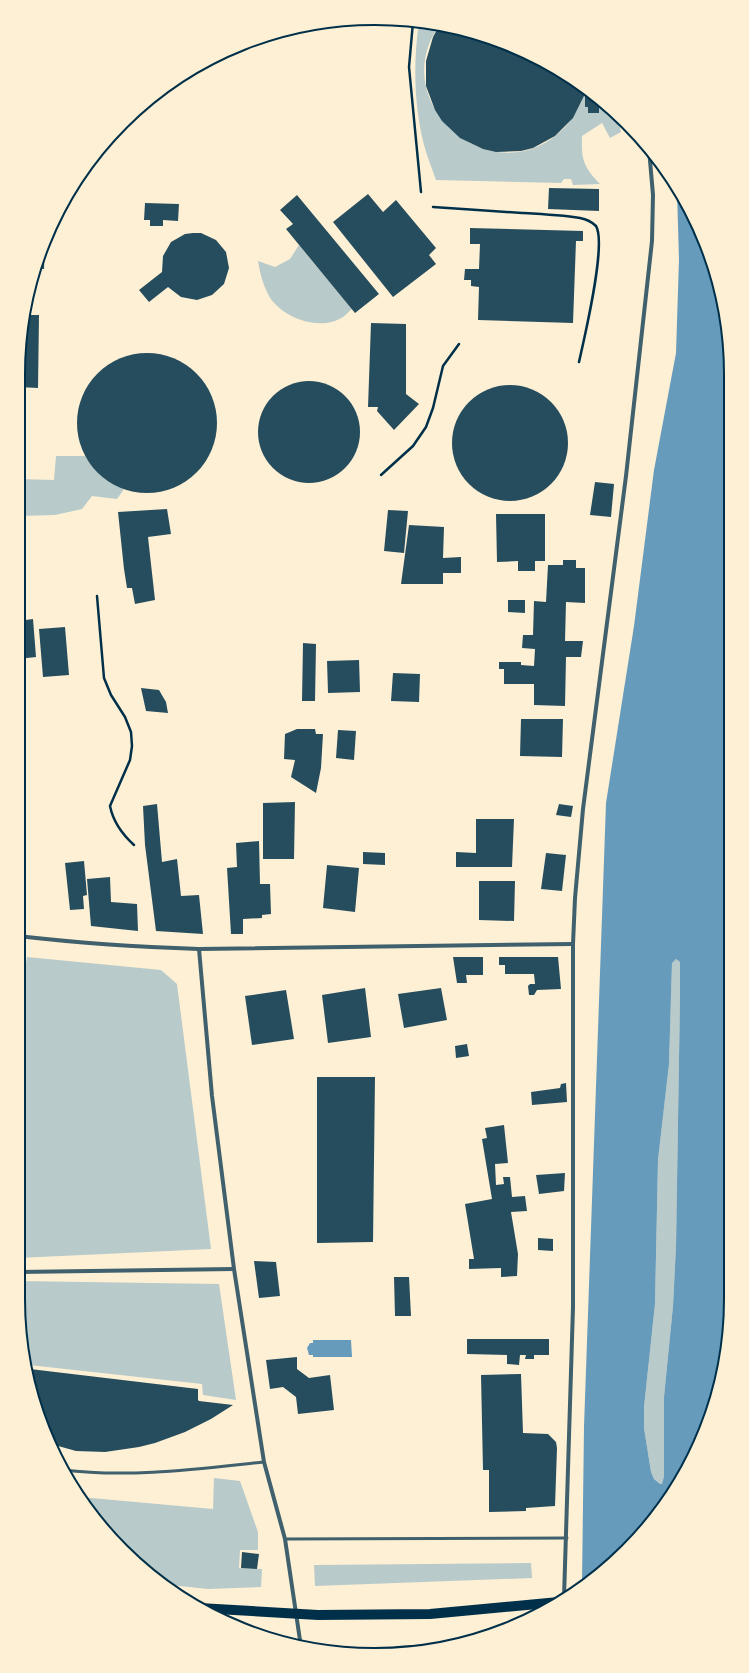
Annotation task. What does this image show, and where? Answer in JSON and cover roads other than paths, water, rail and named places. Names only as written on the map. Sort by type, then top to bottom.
[{"type":"main road","points":[[214,1609],[318,1615],[430,1614],[545,1603]]},
{"type":"street","points":[[564,1592],[573,1306],[573,944],[575,898],[583,809],[628,460],[652,241],[653,195],[650,159]]},
{"type":"street","points":[[25,937],[66,942],[199,949],[573,944]]},
{"type":"street","points":[[199,949],[212,1096],[234,1269],[264,1462],[285,1539],[300,1640]]},
{"type":"street","points":[[25,1272],[234,1269]]},
{"type":"lane","points":[[71,1471],[144,1473],[264,1462]]},
{"type":"lane","points":[[285,1539],[566,1538]]},
{"type":"water","points":[[677,200],[697,241],[712,284],[721,329],[724,374],[723,1321],[721,1344],[712,1389],[688,1453],[665,1493],[637,1529],[622,1546],[582,1580],[584,1427],[606,803],[634,626],[654,470],[676,353],[679,259]],"holes":[[[676,959],[680,962],[676,1246],[673,1306],[664,1397],[664,1476],[662,1484],[660,1484],[654,1479],[651,1472],[644,1428],[644,1407],[655,1304],[658,1160],[669,1064],[672,963]]]},
{"type":"water","points":[[313,1340],[351,1340],[352,1357],[313,1357],[313,1355],[309,1355],[307,1348],[310,1343],[313,1343]]}]
